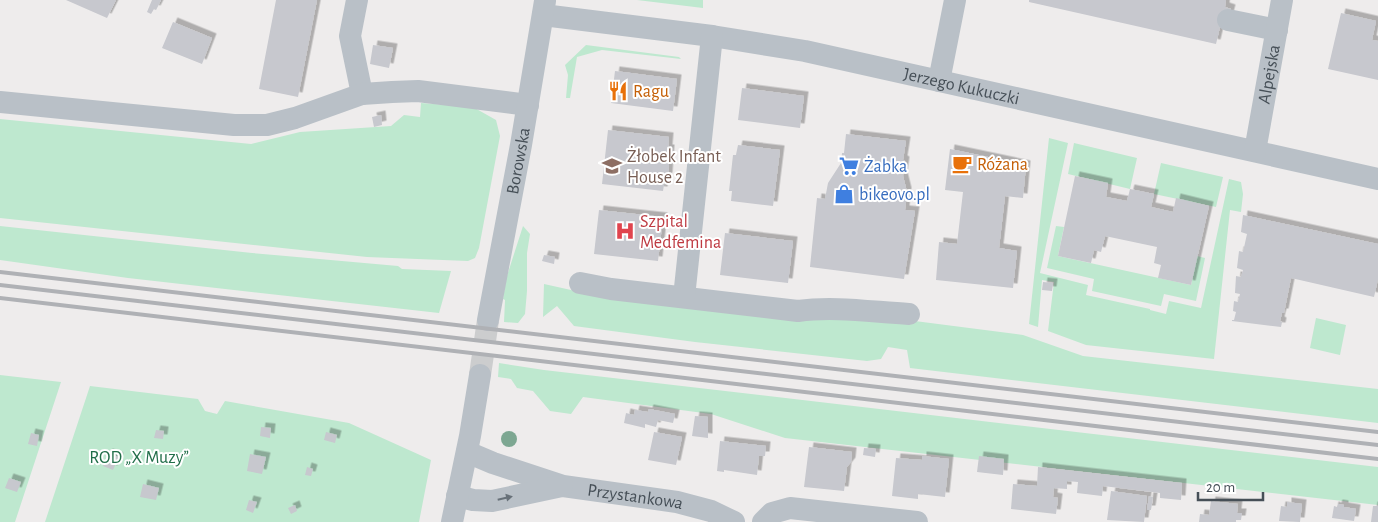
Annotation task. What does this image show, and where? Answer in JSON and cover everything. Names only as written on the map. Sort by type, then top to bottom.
[{"type":"street","points":[[358,0],[350,36],[362,94]]},
{"type":"street","points":[[939,81],[955,0]]},
{"type":"street","name":"Alpejska","points":[[1255,151],[1282,0]]},
{"type":"street","name":"Jerzego Kukuczki","points":[[544,8],[805,51],[1378,179]]},
{"type":"street","name":"Borowska","points":[[488,320],[544,8]]},
{"type":"street","points":[[1228,20],[1277,30]]},
{"type":"street","points":[[684,297],[712,36]]},
{"type":"street","points":[[0,102],[225,124],[267,125],[295,118],[362,94],[418,91],[528,104]]},
{"type":"street","points":[[580,283],[611,289],[798,311],[808,309],[855,310],[909,314]]},
{"type":"street","points":[[452,522],[469,444],[480,375]]},
{"type":"street","name":"Przystankowa","points":[[469,444],[493,463],[563,486],[677,502],[711,511],[734,522]]},
{"type":"street","name":"Przystankowa","points":[[457,496],[473,500],[492,501],[563,486]]},
{"type":"street","points":[[763,522],[772,513],[790,508],[917,522]]},
{"type":"green space","points":[[637,0],[703,0],[703,8]]},
{"type":"green space","points":[[586,45],[679,57],[681,59],[602,50],[577,57],[570,98],[566,98],[568,75],[565,65]]},
{"type":"green space","points":[[421,103],[473,107],[496,120],[500,136],[479,248],[475,258],[468,261],[367,257],[0,218],[0,119],[251,144],[300,132],[391,126],[404,115],[420,117]]},
{"type":"green space","points":[[1049,138],[1068,143],[1040,273],[1088,285],[1086,295],[1166,314],[1169,301],[1201,308],[1229,179],[1241,182],[1243,194],[1241,212],[1230,210],[1214,359],[1086,345],[1048,331],[1054,282],[1042,280],[1038,327],[1029,324]]},
{"type":"green space","points":[[1074,143],[1137,158],[1130,189],[1068,174]]},
{"type":"green space","points":[[1161,163],[1223,177],[1216,207],[1154,194]]},
{"type":"green space","points":[[0,226],[252,253],[398,266],[402,269],[451,271],[439,313],[128,278],[0,260]]},
{"type":"green space","points":[[523,226],[530,234],[527,253],[525,314],[518,323],[504,322],[505,300],[503,299],[506,279]]},
{"type":"green space","points":[[1056,226],[1064,227],[1058,256],[1191,285],[1197,256],[1205,258],[1196,301],[1164,294],[1161,306],[1092,291],[1094,279],[1047,268]]},
{"type":"green space","points":[[544,284],[580,292],[868,315],[1023,335],[1083,356],[1378,389],[1378,423],[910,368],[907,350],[888,347],[881,359],[867,361],[695,342],[574,326],[557,306],[543,317]]},
{"type":"green space","points":[[1316,318],[1346,325],[1340,355],[1310,348]]},
{"type":"green space","points":[[499,363],[544,370],[1378,467],[1378,505],[785,438],[711,414],[583,397],[571,414],[550,411],[533,391],[517,388],[511,379],[498,377]]},
{"type":"green space","points":[[0,375],[61,382],[15,522],[0,522]]},
{"type":"green space","name":"ROD „X Muzy”","points":[[90,386],[198,399],[205,411],[217,414],[225,401],[349,423],[431,460],[419,522],[45,522]]},
{"type":"building","points":[[66,0],[116,0],[107,18]]},
{"type":"building","points":[[152,0],[161,0],[156,10],[154,9],[151,14],[147,12]]},
{"type":"building","points":[[276,0],[317,0],[298,97],[259,89]]},
{"type":"building","points":[[1029,0],[1226,0],[1225,7],[1231,9],[1226,28],[1220,27],[1216,44],[1029,2]]},
{"type":"building","points":[[1341,13],[1376,21],[1372,40],[1378,41],[1378,80],[1328,69]]},
{"type":"building","points":[[173,22],[212,38],[202,64],[162,48]]},
{"type":"building","points":[[373,45],[393,48],[389,68],[370,64]]},
{"type":"building","points":[[615,71],[677,79],[673,111],[611,103]]},
{"type":"building","points":[[742,88],[804,96],[800,128],[738,120]]},
{"type":"building","points":[[381,115],[382,125],[374,127],[372,117]]},
{"type":"building","points":[[608,130],[669,137],[668,177],[665,178],[663,191],[602,184]]},
{"type":"building","points":[[846,134],[906,141],[903,160],[905,161],[903,176],[907,192],[905,210],[915,211],[904,279],[810,267],[817,198],[825,199],[828,183],[841,163]]},
{"type":"building","points":[[738,145],[780,150],[773,206],[731,201],[732,191],[729,191],[733,155],[736,155]]},
{"type":"building","points":[[950,149],[1026,165],[1023,198],[1005,196],[999,248],[1017,251],[1013,288],[936,280],[939,242],[957,244],[963,192],[945,190]]},
{"type":"building","points":[[1075,176],[1108,183],[1106,197],[1127,201],[1130,189],[1154,194],[1151,207],[1173,212],[1176,198],[1209,206],[1191,285],[1158,278],[1161,265],[1154,263],[1157,247],[1105,236],[1101,252],[1094,250],[1091,263],[1058,256]]},
{"type":"building","points":[[599,210],[663,217],[658,261],[594,254]]},
{"type":"building","points":[[1243,215],[1378,244],[1378,279],[1374,297],[1291,278],[1284,313],[1282,313],[1280,321],[1282,322],[1281,327],[1232,321],[1236,312],[1233,311],[1234,301],[1238,302],[1240,294],[1235,293],[1236,276],[1241,277],[1243,270],[1237,268],[1239,251],[1243,252],[1247,234],[1241,232]]},
{"type":"building","points":[[725,233],[793,241],[788,283],[720,275]]},
{"type":"building","points":[[544,255],[555,257],[554,264],[542,261]]},
{"type":"building","points":[[1043,282],[1053,283],[1052,291],[1042,290]]},
{"type":"building","points":[[649,409],[675,414],[673,423],[658,420],[656,427],[645,424],[645,428],[624,423],[626,413],[634,415],[635,410],[648,412]]},
{"type":"building","points":[[695,416],[708,417],[708,438],[692,436]]},
{"type":"building","points":[[261,427],[271,428],[270,438],[260,436]]},
{"type":"building","points":[[156,430],[164,431],[163,439],[154,438]]},
{"type":"building","points":[[326,432],[337,435],[335,443],[324,440]]},
{"type":"building","points":[[654,432],[682,437],[676,465],[648,460]]},
{"type":"building","points":[[31,433],[39,435],[37,446],[28,444]]},
{"type":"building","points":[[720,441],[766,446],[765,456],[759,456],[757,475],[724,470],[724,472],[717,471]]},
{"type":"building","points":[[809,447],[852,452],[851,462],[847,467],[844,491],[804,487]]},
{"type":"building","points":[[864,448],[876,449],[875,457],[863,455]]},
{"type":"building","points":[[108,453],[119,457],[113,470],[103,466]]},
{"type":"building","points":[[250,454],[266,457],[262,474],[247,471]]},
{"type":"building","points":[[922,456],[949,459],[945,497],[918,494],[918,499],[892,496],[896,458],[922,460]]},
{"type":"building","points":[[979,456],[1004,459],[1003,475],[977,472]]},
{"type":"building","points":[[307,467],[313,469],[311,476],[305,475]]},
{"type":"building","points":[[1038,467],[1182,483],[1181,500],[1160,498],[1160,493],[1103,486],[1102,496],[1077,493],[1078,482],[1067,481],[1067,489],[1054,488],[1053,497],[1058,498],[1056,514],[1011,509],[1013,484],[1037,486]]},
{"type":"building","points":[[9,478],[21,482],[17,492],[5,488]]},
{"type":"building","points":[[143,484],[159,488],[156,500],[140,497]]},
{"type":"building","points":[[1111,491],[1147,496],[1144,522],[1107,520]]},
{"type":"building","points":[[1149,496],[1153,497],[1151,510],[1147,510]]},
{"type":"building","points":[[249,500],[257,502],[253,513],[246,510]]},
{"type":"building","points":[[1211,501],[1238,504],[1237,513],[1242,513],[1241,520],[1236,520],[1236,522],[1199,522],[1200,514],[1209,515]]},
{"type":"building","points":[[1287,502],[1302,504],[1300,522],[1279,521],[1281,506],[1287,507]]},
{"type":"building","points":[[1338,504],[1356,509],[1354,521],[1332,518],[1334,506],[1337,507]]},
{"type":"building","points":[[295,505],[297,511],[291,514],[288,508]]},
{"type":"building","points":[[1373,506],[1378,506],[1378,522],[1371,522]]},
{"type":"tunnel","points":[[480,375],[488,320]]},
{"type":"railway","points":[[0,272],[1378,432]]},
{"type":"railway","points":[[0,285],[1378,445]]},
{"type":"railway","points":[[0,298],[1378,459]]},
{"type":"place","name":"Ragu","points":[[618,91]]},
{"type":"place","name":"Różana","points":[[962,164]]},
{"type":"place","name":"Żłobek Infant House 2","points":[[612,166]]},
{"type":"place","name":"Żabka","points":[[849,166]]},
{"type":"place","name":"bikeovo.pl","points":[[844,194]]},
{"type":"place","name":"Szpital Medfemina","points":[[625,231]]}]
